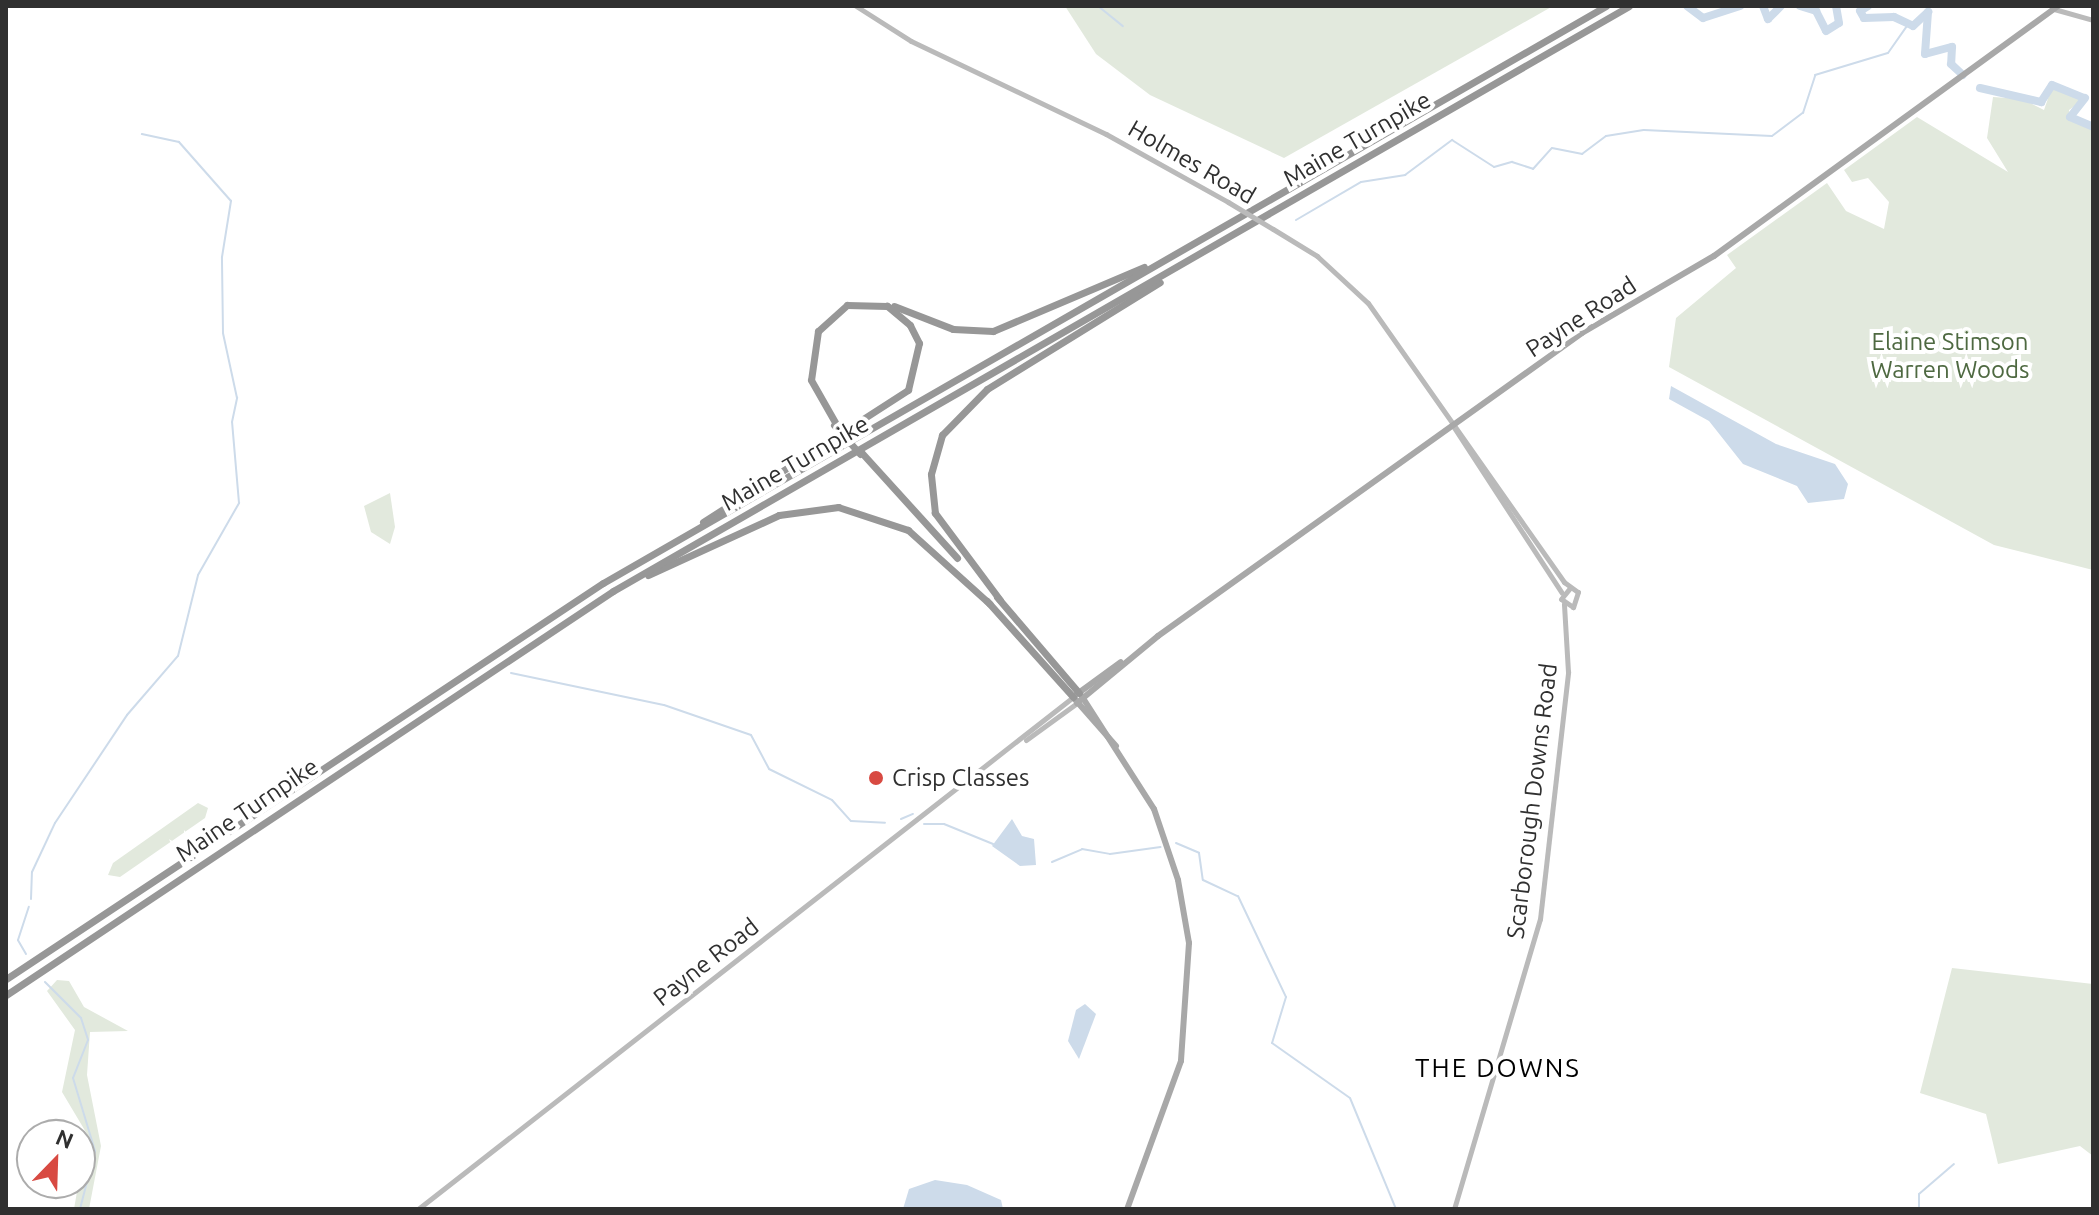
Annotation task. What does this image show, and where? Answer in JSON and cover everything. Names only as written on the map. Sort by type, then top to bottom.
[{"type":"highway","name":"Maine Turnpike","points":[[6,979],[551,616],[699,527],[1606,6]]},
{"type":"highway","name":"Maine Turnpike","points":[[6,995],[613,591],[1629,6]]},
{"type":"highway","points":[[1078,698],[935,513],[931,474],[942,435],[987,389],[1210,246]]},
{"type":"highway","points":[[1078,698],[990,604],[835,424],[812,391],[808,361],[820,323],[843,304],[872,300],[953,329],[993,331],[1182,249]]},
{"type":"highway","points":[[699,527],[908,390],[919,343],[910,325],[887,306],[847,305],[814,340],[813,390],[835,424]]},
{"type":"highway","points":[[861,453],[1000,600]]},
{"type":"highway","points":[[613,591],[771,518],[828,507],[864,511],[908,530],[990,604]]},
{"type":"main road","name":"Payne Road","points":[[1078,698],[1582,333],[1725,248],[2056,8]]},
{"type":"main road","points":[[1078,698],[1116,746],[1169,848],[1190,970],[1177,1075],[1127,1209]]},
{"type":"street","name":"Holmes Road","points":[[856,6],[911,41],[1110,136],[1317,256],[1368,303],[1454,425]]},
{"type":"street","points":[[2056,8],[2093,20]]},
{"type":"street","points":[[1454,425],[1570,588],[1580,598],[1567,606],[1562,593],[1454,425]]},
{"type":"street","points":[[1562,593],[1570,588]]},
{"type":"street","name":"Scarborough Downs Road","points":[[1454,1209],[1540,919],[1568,672],[1567,606]]},
{"type":"street","name":"Payne Road","points":[[418,1209],[1078,698]]},
{"type":"green space","points":[[1065,6],[1553,6],[1284,158],[1150,95],[1096,54]]},
{"type":"green space","name":"Elaine Stimson Warren Woods","points":[[2052,87],[2082,101],[2069,110],[2070,121],[2093,127],[2093,570],[1994,545],[1669,367],[1676,318],[1736,268],[1727,255],[1827,183],[1846,211],[1884,229],[1889,202],[1868,178],[1852,182],[1844,170],[1917,117],[2008,172],[1987,138],[1993,97],[2022,99],[2044,110]]},
{"type":"green space","points":[[390,493],[395,527],[390,544],[371,532],[364,506]]},
{"type":"green space","points":[[198,803],[208,808],[205,818],[120,877],[108,875],[113,863]]},
{"type":"green space","points":[[1952,968],[2093,984],[2093,1156],[2080,1146],[1998,1164],[1986,1114],[1920,1093]]},
{"type":"green space","points":[[57,980],[69,981],[84,1007],[128,1031],[90,1032],[87,1075],[96,1119],[78,1119],[62,1092],[75,1030],[47,991]]},
{"type":"green space","points":[[96,1121],[101,1146],[96,1172]]},
{"type":"green space","points":[[76,1199],[91,1199],[89,1209],[74,1209]]},
{"type":"water","points":[[1671,386],[1776,444],[1835,464],[1848,484],[1844,499],[1808,503],[1797,486],[1743,464],[1709,421],[1669,399]]},
{"type":"water","points":[[1012,819],[1022,836],[1034,839],[1036,865],[1020,866],[992,846]]},
{"type":"water","points":[[1085,1004],[1096,1014],[1079,1059],[1068,1041],[1076,1010]]},
{"type":"water","points":[[935,1180],[967,1185],[1001,1200],[1003,1209],[903,1209],[909,1189]]},
{"type":"waterway","points":[[1098,6],[1123,26]]},
{"type":"waterway","points":[[1687,6],[1703,18],[1740,6]]},
{"type":"waterway","points":[[1763,6],[1768,19],[1781,6]]},
{"type":"waterway","points":[[1800,6],[1816,11],[1826,31],[1839,23],[1836,6]]},
{"type":"waterway","points":[[1868,6],[1860,11],[1864,18],[1894,17],[1913,26],[1928,12],[1925,54],[1952,47],[1951,64],[1963,75]]},
{"type":"waterway","points":[[1296,220],[1361,182],[1405,175],[1452,140],[1494,167],[1512,162],[1533,169],[1552,148],[1582,154],[1606,136],[1644,130],[1772,136],[1803,113],[1815,75],[1888,53],[1908,24]]},
{"type":"waterway","points":[[1980,88],[2041,102],[2052,85],[2085,98],[2070,117],[2093,127]]},
{"type":"waterway","points":[[31,899],[32,872],[55,823],[127,715],[178,656],[198,575],[239,503],[232,422],[237,398],[223,333],[222,257],[231,201],[179,142],[142,134]]},
{"type":"waterway","points":[[511,673],[664,705],[751,735],[769,769],[832,800],[851,821],[885,823]]},
{"type":"waterway","points":[[901,819],[913,814]]},
{"type":"waterway","points":[[924,824],[944,824],[993,844]]},
{"type":"waterway","points":[[1176,843],[1199,853],[1203,880],[1238,896],[1286,997],[1272,1043],[1350,1098],[1396,1209]]},
{"type":"waterway","points":[[1052,862],[1082,849],[1110,854],[1161,847]]},
{"type":"waterway","points":[[26,954],[18,940],[29,907]]},
{"type":"waterway","points":[[45,982],[81,1018],[88,1040],[73,1078],[95,1151],[80,1209]]},
{"type":"waterway","points":[[1919,1209],[1919,1194],[1954,1164]]},
{"type":"place","name":"Crisp Classes","points":[[876,778]]},
{"type":"district","name":"THE DOWNS","points":[[1498,1068]]}]
